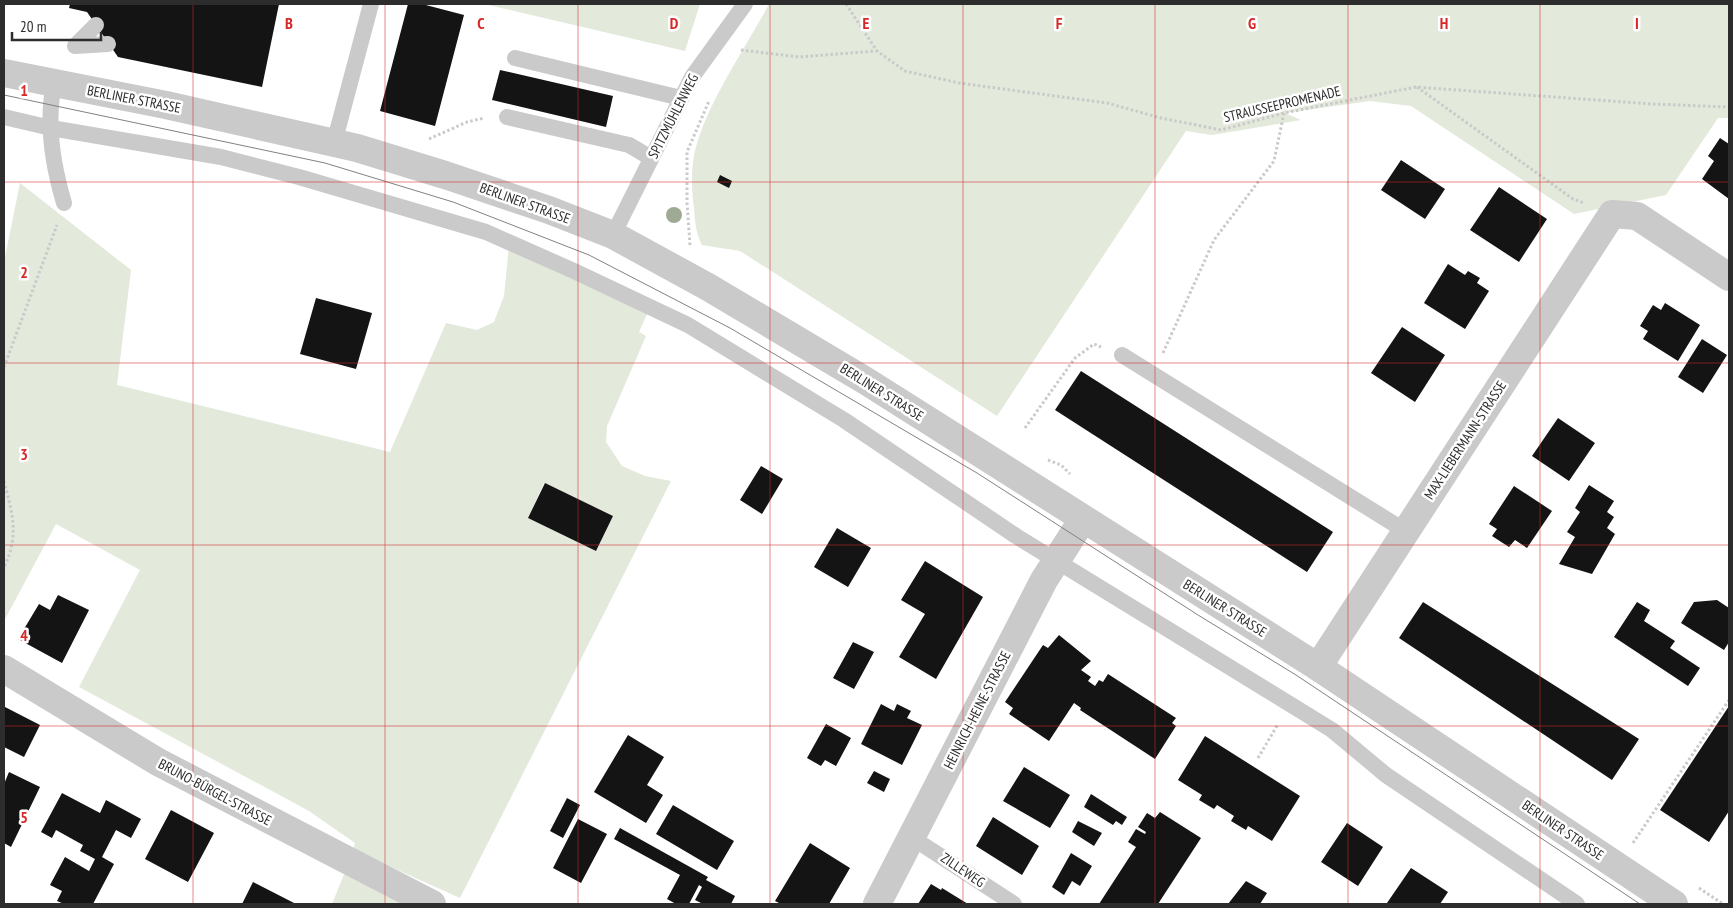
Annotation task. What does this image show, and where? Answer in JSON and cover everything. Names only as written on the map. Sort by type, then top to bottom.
[{"type":"street","name":"BERLINER STRASSE","points":[[4,73],[166,105],[334,143],[445,175],[549,210],[613,235],[708,287],[866,380],[1318,667],[1674,904]]},
{"type":"street","points":[[1612,214],[1637,216],[1729,277]]},
{"type":"street","name":"MAX-LIEBERMANN-STRASSE","points":[[1318,667],[1612,214]]},
{"type":"street","name":"HEINRICH-HEINE-STRASSE","points":[[877,904],[1044,580],[1083,519]]},
{"type":"street","name":"BRUNO-BÜRGEL-STRASSE","points":[[4,669],[158,762],[432,904]]},
{"type":"lane","points":[[334,143],[371,4]]},
{"type":"lane","name":"SPITZMÜHLENWEG","points":[[613,235],[692,77],[745,4]]},
{"type":"lane","points":[[96,25],[75,46],[108,44]]},
{"type":"lane","points":[[515,58],[681,98]]},
{"type":"lane","points":[[54,84],[50,105],[51,128],[59,184],[64,203]]},
{"type":"lane","points":[[4,117],[51,128],[220,157],[299,177],[486,232],[688,325],[844,420],[928,478],[1056,561],[1332,730],[1386,775],[1578,904]]},
{"type":"lane","points":[[507,117],[629,145],[651,158]]},
{"type":"lane","points":[[1122,355],[1407,532]]},
{"type":"lane","name":"ZILLEWEG","points":[[911,837],[1014,904]]},
{"type":"path","name":"STRAUSSEEPROMENADE","points":[[846,4],[877,51],[905,71],[959,83],[1107,103],[1161,118],[1221,130],[1284,113],[1416,87],[1729,108]]},
{"type":"path","points":[[734,49],[799,57],[877,51]]},
{"type":"path","points":[[1416,87],[1573,199],[1612,214]]},
{"type":"path","points":[[690,251],[686,203],[687,152],[710,99]]},
{"type":"path","points":[[1154,374],[1214,240],[1274,161],[1284,113]]},
{"type":"path","points":[[422,145],[428,139],[467,122],[481,118],[507,117]]},
{"type":"path","points":[[4,367],[28,308],[64,203]]},
{"type":"path","points":[[1025,428],[1075,358],[1094,344],[1122,355]]},
{"type":"path","points":[[4,480],[15,531],[11,554],[4,567]]},
{"type":"path","points":[[1632,843],[1729,700]]},
{"type":"path","points":[[1258,758],[1276,728]]},
{"type":"shaded area","points":[[484,4],[700,4],[685,51]]},
{"type":"shaded area","points":[[769,4],[1729,4],[1729,118],[1718,118],[1666,195],[1574,214],[1411,106],[1370,101],[1285,113],[1301,120],[1212,135],[1186,131],[997,416],[740,251],[702,245],[696,227],[692,185],[693,162],[697,143],[714,102]]},
{"type":"shaded area","points":[[20,183],[131,270],[117,385],[390,452],[446,323],[477,330],[494,322],[504,296],[509,246],[649,310],[639,332],[646,336],[607,426],[606,442],[622,466],[645,476],[671,481],[460,898],[353,850],[355,843],[309,811],[79,687],[140,570],[56,524],[4,621],[4,262]],"holes":[[[544,483],[613,516],[596,551],[528,518]]]},
{"type":"shaded area","points":[[347,867],[417,904],[332,904]]},
{"type":"building","points":[[70,4],[279,4],[262,87],[118,57],[87,12],[69,8]]},
{"type":"building","points":[[408,4],[422,4],[464,15],[435,126],[380,111]]},
{"type":"building","points":[[500,70],[613,96],[606,127],[492,100]]},
{"type":"building","points":[[1720,138],[1729,144],[1729,199],[1702,179],[1714,161],[1708,156]]},
{"type":"building","points":[[1401,160],[1445,189],[1425,219],[1381,190]]},
{"type":"building","points":[[720,175],[732,181],[729,188],[717,182]]},
{"type":"building","points":[[1499,187],[1547,219],[1519,262],[1470,230]]},
{"type":"building","points":[[1448,264],[1465,275],[1468,271],[1480,278],[1477,283],[1489,291],[1465,329],[1424,303]]},
{"type":"building","points":[[316,298],[372,313],[356,369],[300,354]]},
{"type":"building","points":[[1665,303],[1700,325],[1678,361],[1643,339],[1648,331],[1640,326],[1653,305],[1661,310]]},
{"type":"building","points":[[1402,327],[1445,355],[1415,402],[1371,373]]},
{"type":"building","points":[[1702,339],[1727,355],[1703,393],[1678,377]]},
{"type":"building","points":[[1081,371],[1333,532],[1307,572],[1055,410]]},
{"type":"building","points":[[1558,418],[1595,443],[1569,481],[1532,456]]},
{"type":"building","points":[[761,466],[783,479],[762,514],[740,500]]},
{"type":"building","points":[[545,483],[613,516],[596,551],[528,518]]},
{"type":"building","points":[[1589,485],[1614,501],[1607,512],[1614,517],[1607,528],[1615,534],[1592,574],[1559,564],[1575,537],[1567,532],[1580,512],[1575,508]]},
{"type":"building","points":[[1514,486],[1552,511],[1527,548],[1515,540],[1509,547],[1492,536],[1497,529],[1489,524]]},
{"type":"building","points":[[837,528],[871,548],[848,587],[814,567]]},
{"type":"building","points":[[925,561],[983,597],[936,679],[899,657],[925,614],[901,600]]},
{"type":"building","points":[[58,595],[89,610],[62,663],[18,639],[39,604],[50,610]]},
{"type":"building","points":[[1717,600],[1729,608],[1729,642],[1724,650],[1681,623],[1694,602]]},
{"type":"building","points":[[1423,602],[1639,739],[1612,780],[1399,638]]},
{"type":"building","points":[[1637,602],[1650,610],[1644,621],[1675,641],[1670,648],[1700,668],[1688,686],[1614,637]]},
{"type":"building","points":[[1059,635],[1091,661],[1081,670],[1091,677],[1088,681],[1095,686],[1099,680],[1103,682],[1108,674],[1176,718],[1172,723],[1176,726],[1155,759],[1080,710],[1081,708],[1074,703],[1049,741],[1009,714],[1013,708],[1005,702],[1043,645],[1048,648]]},
{"type":"building","points":[[853,642],[874,652],[854,689],[833,678]]},
{"type":"building","points":[[881,704],[894,711],[897,704],[911,711],[907,718],[922,725],[902,765],[861,744]]},
{"type":"building","points":[[1729,706],[1729,811],[1709,842],[1660,810]]},
{"type":"building","points":[[5,707],[40,725],[24,757],[4,747]]},
{"type":"building","points":[[826,724],[851,738],[836,766],[825,760],[821,766],[807,758]]},
{"type":"building","points":[[628,735],[664,757],[647,785],[663,795],[646,823],[594,792]]},
{"type":"building","points":[[1205,736],[1300,796],[1272,841],[1248,826],[1246,830],[1231,821],[1234,816],[1217,805],[1214,809],[1199,800],[1202,795],[1178,780]]},
{"type":"building","points":[[1024,767],[1070,795],[1050,828],[1003,801]]},
{"type":"building","points":[[874,771],[890,779],[884,792],[867,783]]},
{"type":"building","points":[[9,772],[40,787],[11,847],[4,843],[4,784]]},
{"type":"building","points":[[62,793],[100,813],[106,800],[141,819],[131,838],[116,830],[102,857],[114,864],[93,904],[64,904],[57,901],[62,891],[50,885],[65,857],[89,871],[95,859],[80,851],[83,845],[56,830],[52,838],[41,832]]},
{"type":"building","points":[[1091,794],[1127,817],[1122,825],[1116,821],[1113,825],[1084,807]]},
{"type":"building","points":[[567,798],[580,805],[563,838],[550,831]]},
{"type":"building","points":[[673,805],[734,841],[717,870],[656,834]]},
{"type":"building","points":[[171,810],[214,833],[188,882],[145,859]]},
{"type":"building","points":[[1160,812],[1201,838],[1158,904],[1099,904],[1136,847],[1128,842],[1136,829],[1145,834],[1146,832],[1138,827],[1147,813],[1155,818]]},
{"type":"building","points":[[993,817],[1039,846],[1022,875],[976,846]]},
{"type":"building","points":[[578,819],[607,834],[581,883],[553,868]]},
{"type":"building","points":[[1078,821],[1102,833],[1094,846],[1072,832]]},
{"type":"building","points":[[1347,823],[1383,847],[1358,886],[1321,862]]},
{"type":"building","points":[[620,828],[708,877],[706,880],[735,896],[731,904],[703,904],[695,900],[702,887],[699,885],[689,904],[676,904],[667,899],[680,875],[614,839]]},
{"type":"building","points":[[810,843],[850,868],[829,904],[781,904],[775,901]]},
{"type":"building","points":[[1071,853],[1092,866],[1080,886],[1072,881],[1064,895],[1052,887]]},
{"type":"building","points":[[1411,868],[1448,892],[1440,904],[1387,903]]},
{"type":"building","points":[[1246,881],[1267,893],[1260,904],[1228,904]]},
{"type":"building","points":[[253,882],[296,904],[242,904]]},
{"type":"building","points":[[931,884],[941,890],[942,888],[968,904],[918,904]]},
{"type":"tram line","points":[[4,95],[325,163],[453,202],[589,255],[730,328],[977,473],[1198,615],[1296,675],[1640,904]]}]
